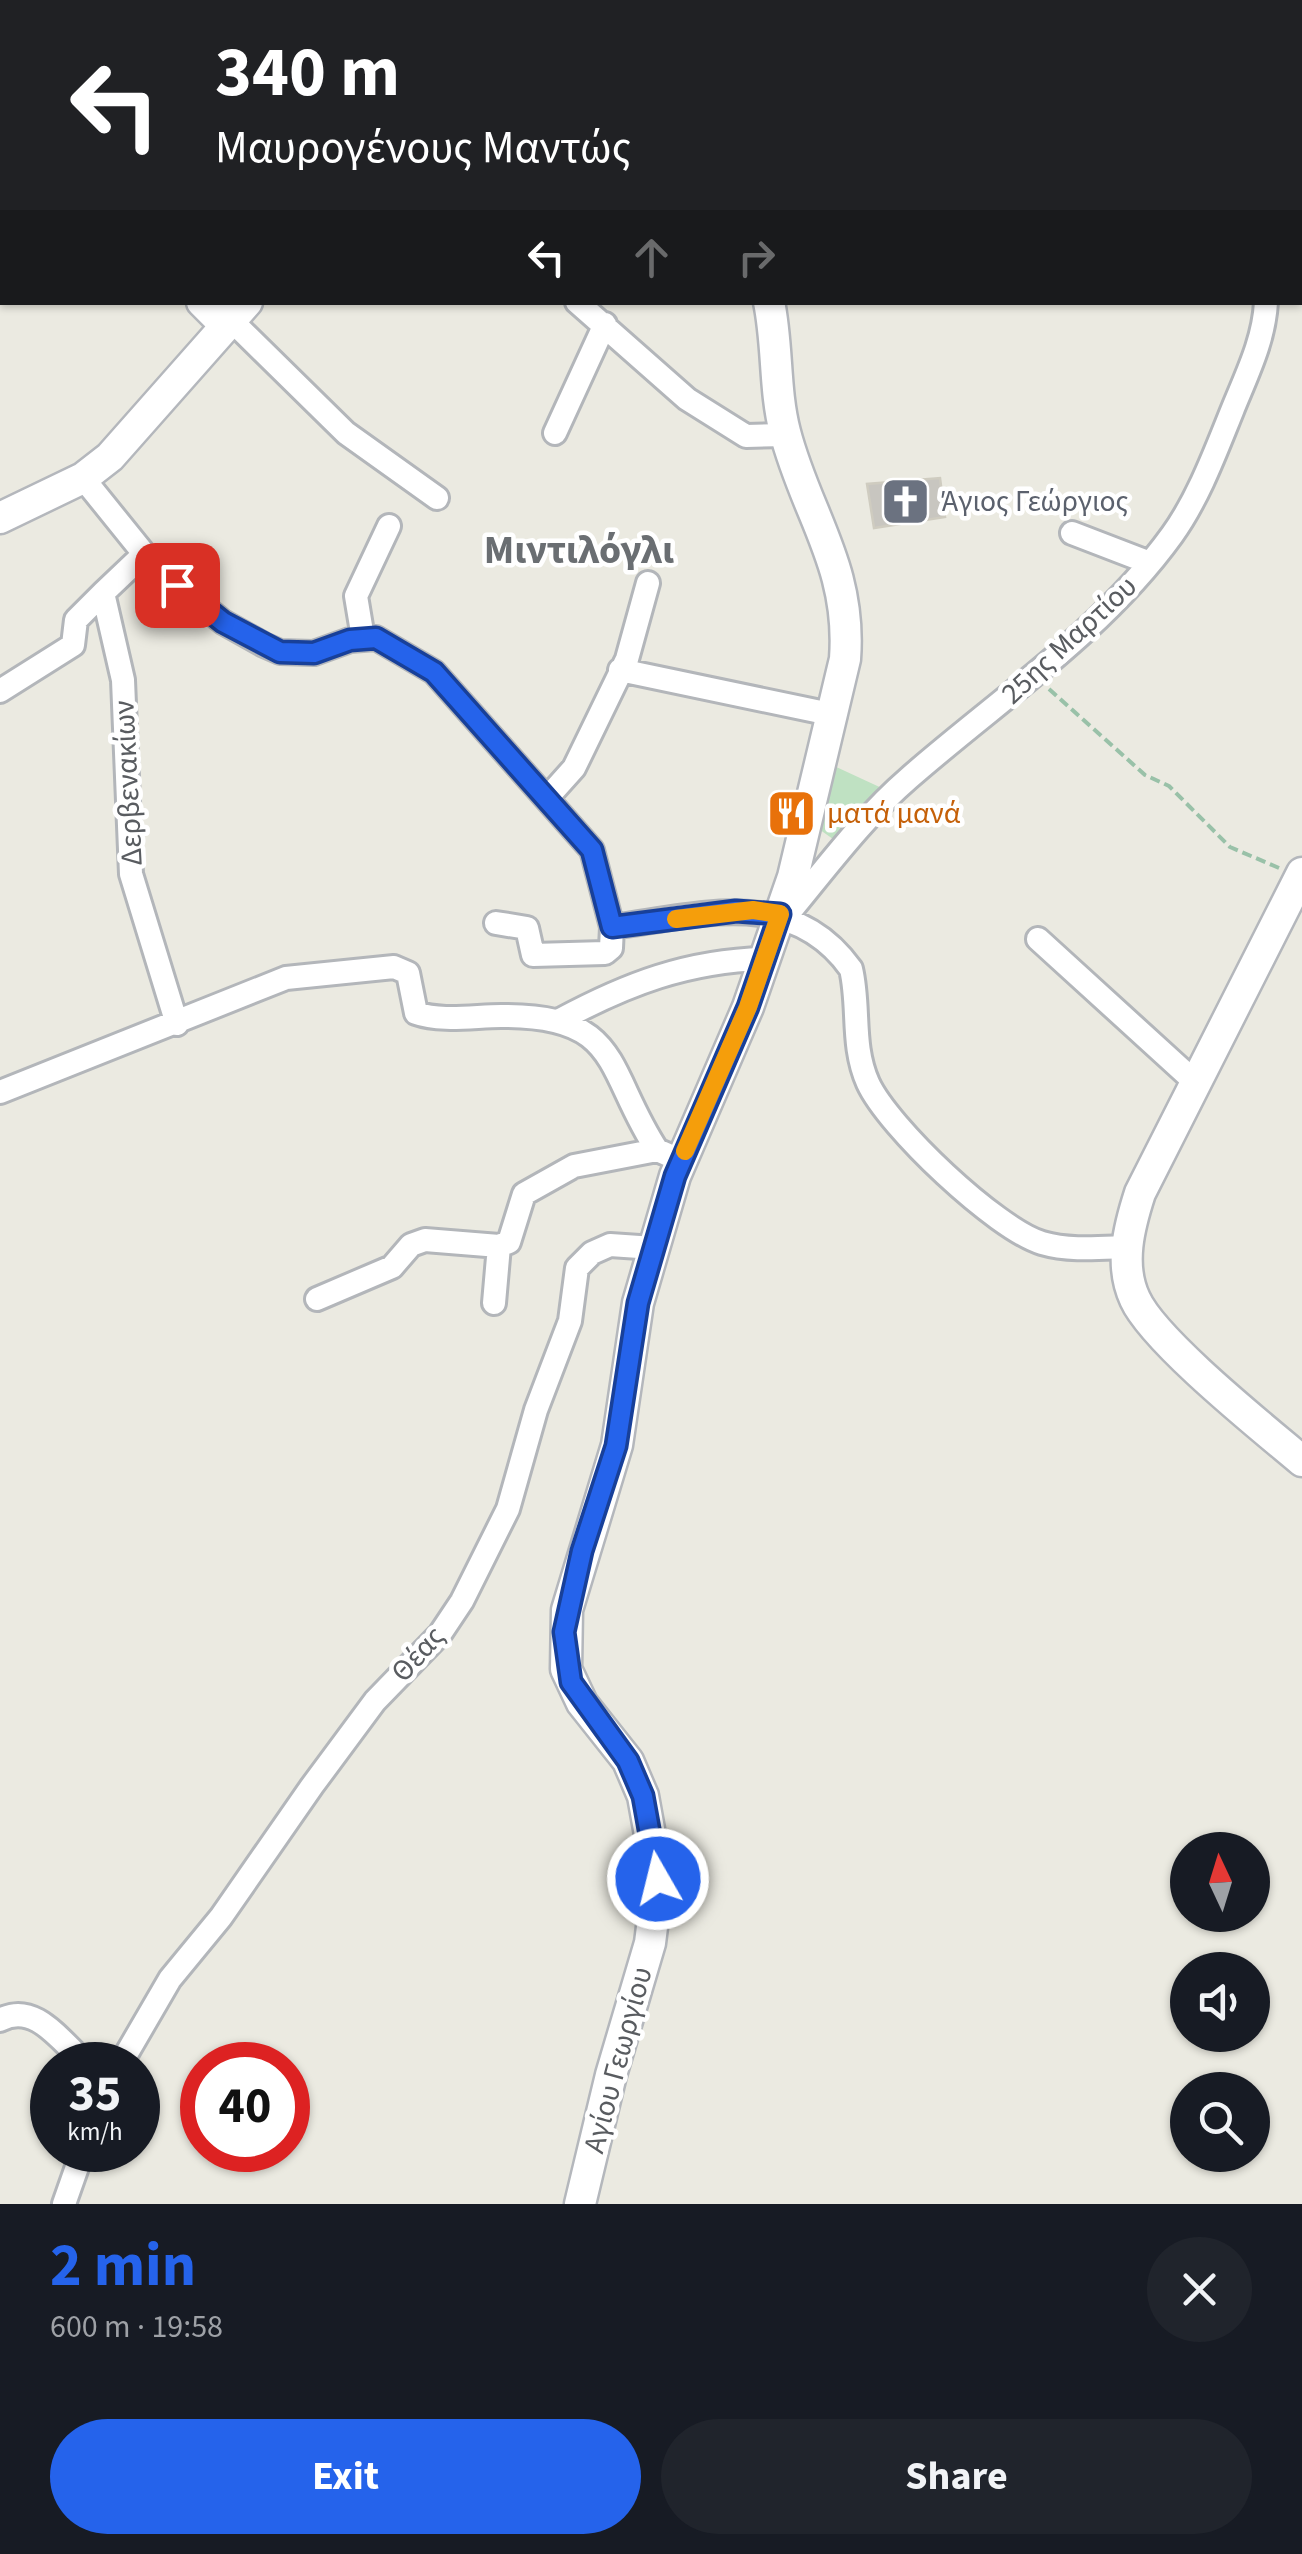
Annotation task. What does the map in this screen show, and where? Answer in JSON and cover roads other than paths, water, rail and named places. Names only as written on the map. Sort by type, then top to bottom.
[{"type":"street","points":[[209,305],[235,316],[346,433],[437,498]]},
{"type":"street","points":[[580,305],[688,399],[746,436],[785,435]]},
{"type":"street","name":"Αγίου Γεωργίου","points":[[580,2204],[611,2075],[650,1943],[658,1879],[643,1796],[628,1761],[571,1682],[564,1632],[579,1564],[616,1446],[638,1303],[654,1248],[668,1155],[748,1007],[780,914],[835,715],[845,658],[844,604],[824,529],[785,435],[769,305]]},
{"type":"street","name":"25ης Μαρτίου","points":[[780,914],[792,909],[852,835],[906,780],[1034,676],[1150,563],[1189,507],[1220,440],[1261,336],[1266,305]]},
{"type":"street","points":[[0,518],[83,478],[132,435],[235,316]]},
{"type":"street","points":[[555,433],[605,324]]},
{"type":"street","points":[[83,478],[143,554],[223,622],[280,652],[314,653],[363,638],[376,638],[407,652],[434,672],[592,850],[612,927],[611,948],[605,953],[533,955],[527,928],[496,923]]},
{"type":"street","points":[[363,638],[356,596],[389,526]]},
{"type":"street","points":[[1072,532],[1150,563]]},
{"type":"street","points":[[0,691],[72,644],[76,620],[143,554]]},
{"type":"street","points":[[548,796],[574,768],[640,622],[648,583]]},
{"type":"street","name":"Δερβενακίων","points":[[103,592],[123,680],[131,874],[176,1024]]},
{"type":"street","points":[[620,670],[835,715]]},
{"type":"street","points":[[1300,876],[1140,1193],[1127,1247],[1130,1285],[1147,1318],[1302,1461]]},
{"type":"street","points":[[612,927],[736,911],[780,914],[814,936],[851,969],[858,1051],[868,1081],[898,1128],[924,1153],[1015,1231],[1062,1246],[1127,1247]]},
{"type":"street","points":[[1038,938],[1195,1082]]},
{"type":"street","points":[[560,1020],[618,990],[681,967],[764,960]]},
{"type":"street","points":[[0,1092],[286,978],[394,967],[408,972],[413,1008],[423,1016],[538,1016],[560,1020],[594,1042],[614,1064],[668,1155],[574,1166],[524,1194],[509,1242],[499,1246],[425,1240],[412,1245],[392,1267],[317,1299]]},
{"type":"street","name":"Θέας","points":[[133,2042],[170,1979],[221,1917],[322,1772],[375,1702],[440,1634],[462,1601],[508,1508],[536,1410],[570,1321],[577,1268],[592,1253],[610,1245],[654,1248]]},
{"type":"street","points":[[494,1303],[499,1246]]},
{"type":"street","points":[[0,2020],[11,2014],[35,2017],[63,2042]]},
{"type":"street","points":[[64,2204],[76,2172]]},
{"type":"place","name":"Άγιος Γεώργιος","points":[[906,501]]},
{"type":"place","name":"ματά μανά","points":[[792,813]]},
{"type":"district","name":"Μιντιλόγλι","points":[[579,550]]}]
